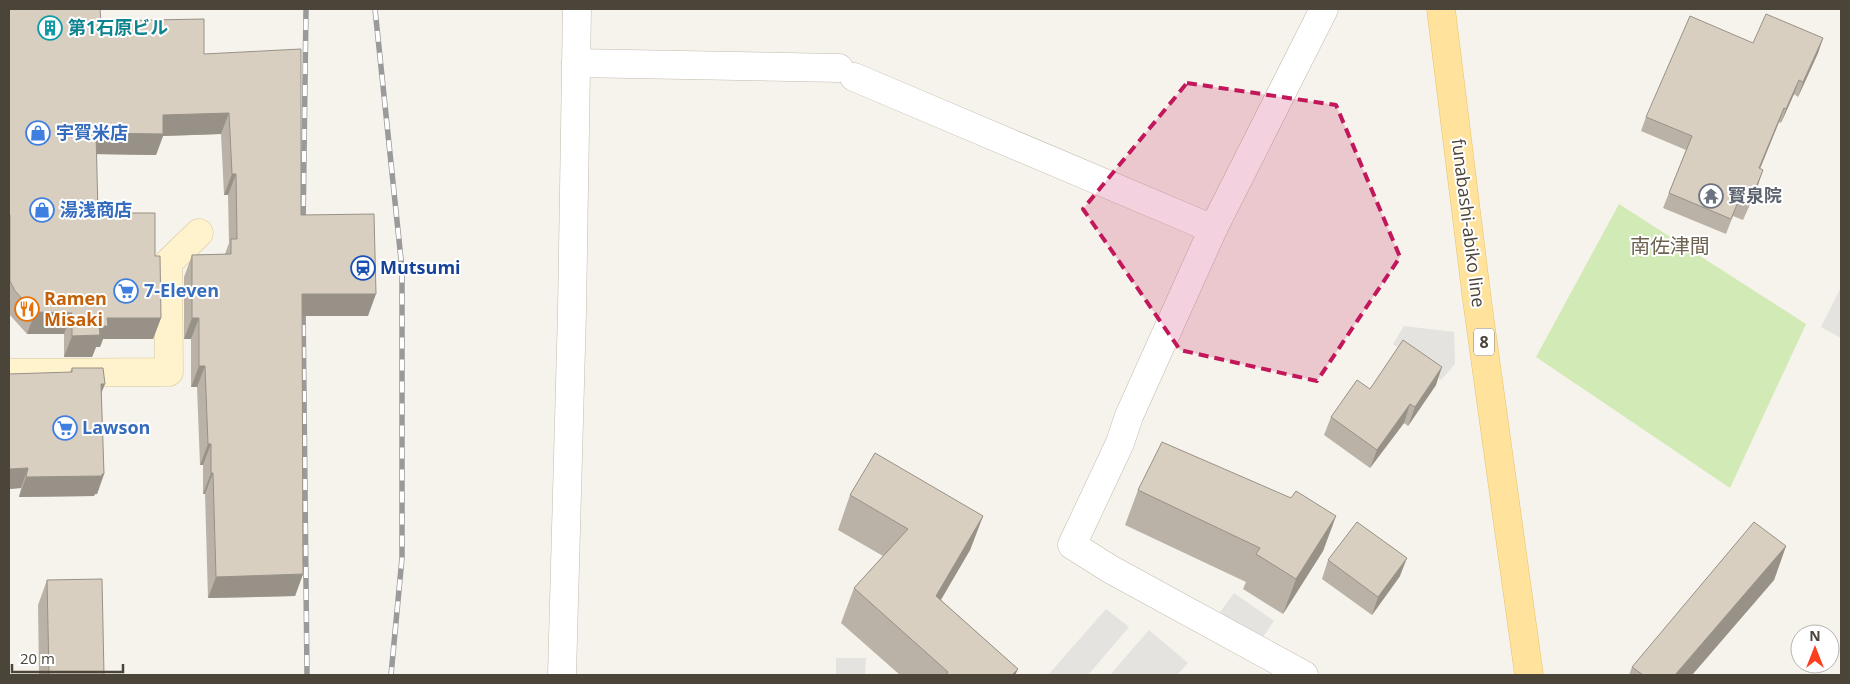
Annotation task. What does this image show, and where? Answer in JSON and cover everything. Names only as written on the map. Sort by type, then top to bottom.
[{"type":"main road","name":"funabashi-abiko line","points":[[1441,9],[1477,300],[1492,392],[1529,675]]},
{"type":"main road","points":[[9,373],[169,372],[168,263],[199,233]]},
{"type":"street","points":[[562,675],[572,311],[577,9]]},
{"type":"street","points":[[1304,675],[1110,569],[1072,545],[1099,490],[1214,229],[1324,9]]},
{"type":"street","points":[[576,63],[847,73],[1214,229]]},
{"type":"highlighted area","points":[[1187,83],[1336,105],[1400,257],[1317,381],[1180,350],[1083,209]]},
{"type":"green space","points":[[1619,204],[1806,324],[1730,488],[1536,357]]},
{"type":"shaded area","points":[[1841,287],[1841,338],[1821,327]]},
{"type":"shaded area","points":[[1404,326],[1454,332],[1455,364],[1441,380],[1393,344]]},
{"type":"shaded area","points":[[1234,593],[1274,621],[1261,640],[1220,612]]},
{"type":"shaded area","points":[[1106,609],[1129,627],[1088,675],[1048,675]]},
{"type":"shaded area","points":[[1149,630],[1188,663],[1177,675],[1110,675]]},
{"type":"shaded area","points":[[836,658],[866,658],[865,675],[836,675]]},
{"type":"building","points":[[9,9],[100,9],[101,21],[204,19],[204,54],[301,49],[301,215],[374,214],[376,294],[302,294],[303,574],[216,577],[211,444],[208,444],[205,366],[199,366],[199,318],[192,318],[192,255],[231,254],[231,239],[237,239],[236,174],[232,174],[229,113],[163,115],[163,134],[96,133],[98,213],[155,213],[155,256],[160,256],[161,318],[107,318],[108,326],[99,326],[100,335],[72,336],[72,313],[35,312],[15,291],[10,281]]},
{"type":"building","points":[[1766,14],[1823,38],[1803,82],[1799,80],[1786,109],[1784,108],[1759,168],[1763,170],[1749,205],[1738,202],[1731,219],[1669,193],[1692,136],[1646,117],[1690,16],[1753,43]]},
{"type":"building","points":[[1403,340],[1442,367],[1415,407],[1410,404],[1377,450],[1331,417],[1357,380],[1370,389]]},
{"type":"building","points":[[72,368],[103,368],[105,384],[101,384],[104,474],[102,476],[26,477],[28,468],[9,469],[9,374],[72,372]]},
{"type":"building","points":[[1162,442],[1291,498],[1296,491],[1336,516],[1296,579],[1256,554],[1260,548],[1138,490]]},
{"type":"building","points":[[875,453],[983,516],[936,596],[1018,669],[1012,675],[946,675],[948,672],[854,588],[908,529],[850,495]]},
{"type":"building","points":[[1357,522],[1407,558],[1378,597],[1328,560]]},
{"type":"building","points":[[1754,522],[1786,546],[1675,675],[1643,675],[1632,667]]},
{"type":"building","points":[[102,579],[104,675],[49,675],[47,580]]},
{"type":"railway","points":[[303,228],[306,9]]},
{"type":"railway","points":[[375,9],[402,269],[402,558],[391,675]]},
{"type":"railway","points":[[303,303],[307,675]]},
{"type":"place","name":"第1石原ビル","points":[[50,28]]},
{"type":"place","name":"宇賀米店","points":[[38,133]]},
{"type":"place","name":"寳泉院","points":[[1711,196]]},
{"type":"place","name":"湯浅商店","points":[[42,210]]},
{"type":"place","name":"Mutsumi","points":[[363,268]]},
{"type":"place","name":"7-Eleven","points":[[126,291]]},
{"type":"place","name":"Ramen Misaki","points":[[27,309]]},
{"type":"place","name":"Lawson","points":[[65,428]]},
{"type":"district","name":"南佐津間","points":[[1670,246]]}]
